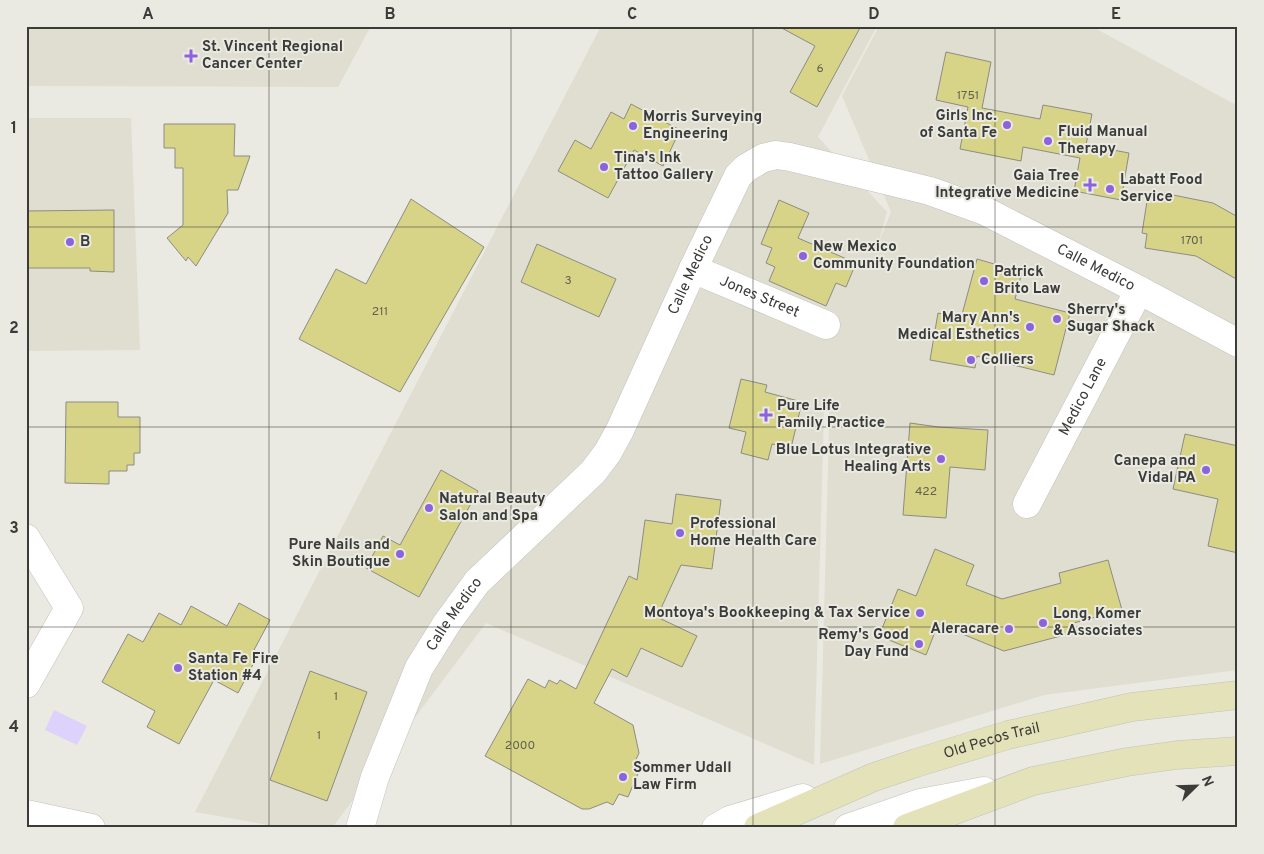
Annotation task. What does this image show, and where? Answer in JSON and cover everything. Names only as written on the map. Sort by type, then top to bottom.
[{"type":"main road","name":"Old Pecos Trail","points":[[758,828],[874,777],[1008,735],[1132,707],[1238,695]]},
{"type":"main road","points":[[907,828],[1033,781],[1127,762],[1177,755],[1238,751]]},
{"type":"street","name":"Calle Medico","points":[[360,828],[375,777],[419,668],[447,623],[477,582],[593,472],[608,452],[738,176],[754,163],[776,155],[930,191],[957,200],[985,211],[1139,290],[1238,344]]},
{"type":"street","name":"Jones Street","points":[[693,269],[826,325]]},
{"type":"street","name":"Medico Lane","points":[[1027,504],[1139,290]]},
{"type":"street","points":[[26,538],[69,608],[26,684]]},
{"type":"street","points":[[716,828],[730,820],[874,777]]},
{"type":"street","points":[[848,828],[920,804],[1033,781]]},
{"type":"street","points":[[26,814],[91,828]]},
{"type":"shaded area","name":"St. Vincent Regional Cancer Center","points":[[26,26],[371,26],[338,87],[26,86]]},
{"type":"shaded area","points":[[601,26],[877,26],[818,137],[887,212],[878,244],[891,212],[842,96],[879,26],[1091,26],[1238,106],[1238,670],[1044,695],[820,764],[830,392],[824,411],[814,765],[486,623],[332,828],[285,828],[195,812]]},
{"type":"shaded area","points":[[26,118],[131,118],[140,350],[26,351]]},
{"type":"shaded area","points":[[54,710],[87,726],[77,745],[45,730]]},
{"type":"building","points":[[778,26],[861,26],[817,107],[790,92],[815,46]]},
{"type":"building","points":[[946,52],[991,62],[982,108],[1040,119],[1043,105],[1092,114],[1086,145],[1129,153],[1121,200],[1074,191],[1080,158],[1023,147],[1021,161],[960,149],[968,107],[936,100]]},
{"type":"building","points":[[631,104],[680,130],[663,166],[634,150],[608,198],[558,171],[575,140],[591,149],[611,112],[624,119]]},
{"type":"building","points":[[164,124],[235,124],[234,156],[250,156],[238,190],[227,190],[228,213],[196,266],[188,257],[186,261],[167,238],[183,225],[183,168],[175,168],[175,148],[164,148]]},
{"type":"building","points":[[1158,192],[1213,203],[1238,217],[1238,280],[1196,256],[1145,248],[1147,234],[1142,233],[1148,195],[1155,196]]},
{"type":"building","points":[[411,199],[484,247],[400,392],[299,339],[336,269],[366,284]]},
{"type":"building","name":"New Mexico Community Foundation","points":[[779,200],[809,213],[798,238],[856,263],[846,287],[836,283],[826,306],[769,281],[775,267],[766,263],[772,248],[761,244]]},
{"type":"building","name":"B","points":[[114,210],[114,272],[90,271],[90,268],[28,268],[28,260],[26,260],[26,211]]},
{"type":"building","points":[[537,244],[616,279],[599,317],[521,282]]},
{"type":"building","points":[[977,259],[1022,272],[1015,299],[1070,313],[1054,375],[977,356],[975,368],[930,360],[938,313],[961,318]]},
{"type":"building","name":"Pure Life Family Practice","points":[[741,379],[767,385],[765,392],[802,402],[791,448],[772,444],[768,460],[741,453],[746,432],[729,428]]},
{"type":"building","points":[[66,402],[118,402],[118,417],[140,417],[140,453],[134,453],[134,465],[127,465],[127,471],[109,471],[109,484],[65,483]]},
{"type":"building","points":[[910,423],[988,430],[985,470],[950,467],[946,518],[903,515]]},
{"type":"building","points":[[1185,434],[1238,446],[1238,553],[1208,546],[1218,499],[1173,489]]},
{"type":"building","points":[[441,470],[478,491],[419,597],[366,568],[383,536],[400,545]]},
{"type":"building","points":[[676,494],[721,500],[712,569],[681,565],[657,617],[697,636],[682,667],[641,648],[627,677],[612,669],[594,703],[633,725],[639,753],[633,766],[640,769],[628,797],[619,794],[613,805],[607,802],[589,809],[582,809],[485,756],[528,679],[545,688],[549,680],[557,684],[560,680],[576,689],[629,576],[637,580],[645,520],[672,524]]},
{"type":"building","points":[[935,549],[974,565],[966,585],[1002,599],[1061,583],[1059,573],[1108,560],[1122,610],[1070,624],[1072,633],[1004,651],[938,624],[926,655],[879,636],[898,589],[916,596]]},
{"type":"building","points":[[239,603],[270,620],[254,650],[259,653],[238,693],[214,680],[179,744],[147,727],[155,711],[102,682],[128,634],[143,642],[159,613],[181,625],[191,606],[227,626]]},
{"type":"building","points":[[310,671],[367,692],[327,801],[270,780]]},
{"type":"place","name":"St. Vincent Regional Cancer Center","points":[[191,56]]},
{"type":"place","name":"Girls Inc. of Santa Fe","points":[[1007,125]]},
{"type":"place","name":"Morris Surveying Engineering","points":[[633,126]]},
{"type":"place","name":"Fluid Manual Therapy","points":[[1048,141]]},
{"type":"place","name":"Tina's Ink Tattoo Gallery","points":[[604,167]]},
{"type":"place","name":"Gaia Tree Integrative Medicine","points":[[1090,185]]},
{"type":"place","name":"Labatt Food Service","points":[[1110,189]]},
{"type":"place","name":"B","points":[[70,242]]},
{"type":"place","name":"New Mexico Community Foundation","points":[[803,256]]},
{"type":"place","name":"Patrick Brito Law","points":[[984,281]]},
{"type":"place","name":"Sherry's Sugar Shack","points":[[1057,319]]},
{"type":"place","name":"Mary Ann's Medical Esthetics","points":[[1030,327]]},
{"type":"place","name":"Colliers","points":[[971,360]]},
{"type":"place","name":"Pure Life Family Practice","points":[[766,415]]},
{"type":"place","name":"Blue Lotus Integrative Healing Arts","points":[[941,459]]},
{"type":"place","name":"Canepa and Vidal PA","points":[[1206,470]]},
{"type":"place","name":"Natural Beauty Salon and Spa","points":[[429,508]]},
{"type":"place","name":"Professional Home Health Care","points":[[680,533]]},
{"type":"place","name":"Pure Nails and Skin Boutique","points":[[400,554]]},
{"type":"place","name":"Montoya's Bookkeeping & Tax Service","points":[[920,613]]},
{"type":"place","name":"Long, Komer & Associates","points":[[1043,623]]},
{"type":"place","name":"Aleracare","points":[[1009,629]]},
{"type":"place","name":"Remy's Good Day Fund","points":[[919,644]]},
{"type":"place","name":"Santa Fe Fire Station #4","points":[[178,668]]},
{"type":"place","name":"Sommer Udall Law Firm","points":[[623,777]]}]
